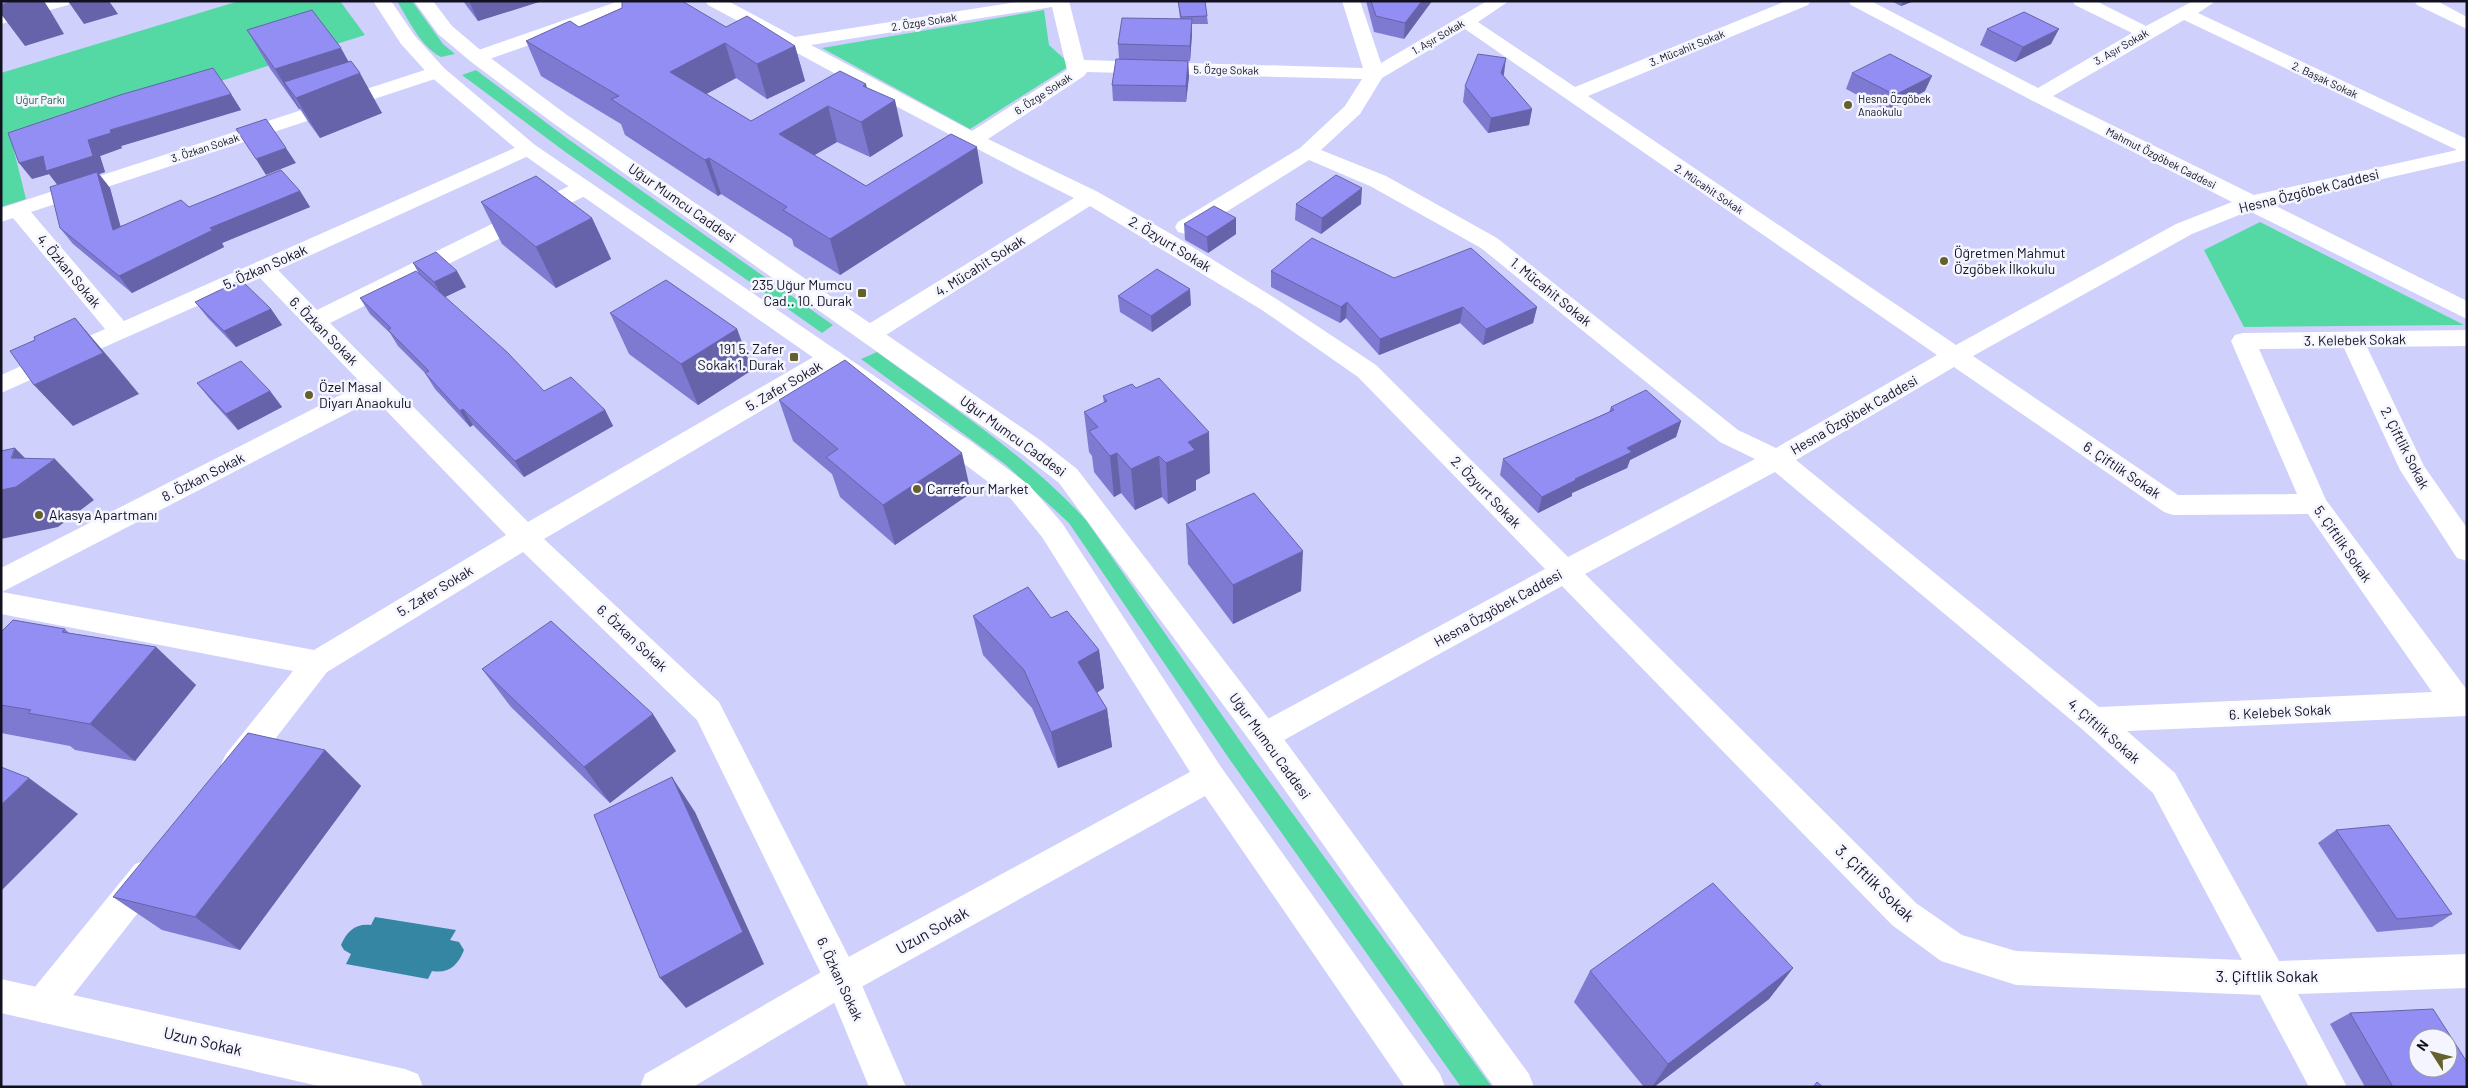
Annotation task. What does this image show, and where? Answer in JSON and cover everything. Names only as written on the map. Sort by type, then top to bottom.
[{"type":"street","points":[[1,19],[62,1]]},
{"type":"street","name":"Uğur Mumcu Caddesi","points":[[382,1],[408,40],[560,119],[1031,447],[1068,476],[1264,736],[1516,1087]]},
{"type":"street","name":"Uğur Mumcu Caddesi","points":[[422,1],[445,30],[457,64],[528,149],[964,450],[1020,492],[1052,530],[1210,777],[1427,1087]]},
{"type":"street","name":"3. Özkan Sokak","points":[[10,212],[457,64],[637,1]]},
{"type":"street","name":"2. Özyurt Sokak","points":[[714,1],[973,140],[1090,197],[1165,240],[1270,305],[1367,371],[1564,572]]},
{"type":"street","name":"2. Özge Sokak","points":[[790,43],[1059,1]]},
{"type":"street","name":"6. Özge Sokak","points":[[973,140],[1078,72],[1059,1]]},
{"type":"street","points":[[1165,240],[1307,152],[1353,110],[1375,74],[1352,1]]},
{"type":"street","name":"1. Aşır Sokak","points":[[1375,74],[1500,1]]},
{"type":"street","name":"3. Mücahit Sokak","points":[[1572,95],[1802,1]]},
{"type":"street","name":"Mahmut Özgöbek Caddesi","points":[[1857,1],[2248,203],[2467,311]]},
{"type":"street","points":[[2081,1],[2146,33]]},
{"type":"street","name":"3. Aşır Sokak","points":[[2038,96],[2146,33],[2207,1]]},
{"type":"street","points":[[2423,1],[2467,24]]},
{"type":"street","name":"2. Başak Sokak","points":[[2183,13],[2467,147]]},
{"type":"street","name":"2. Mücahit Sokak","points":[[1465,21],[1954,356]]},
{"type":"street","name":"5. Özge Sokak","points":[[1076,66],[1375,74]]},
{"type":"street","name":"5. Özkan Sokak","points":[[1,385],[528,149]]},
{"type":"street","name":"1. Mücahit Sokak","points":[[1307,152],[1378,181],[1489,243],[1729,436],[1777,459]]},
{"type":"street","name":"Hesna Özgöbek Caddesi","points":[[1264,736],[1564,572],[1777,459],[1954,356],[2184,229],[2248,203],[2467,154]]},
{"type":"street","points":[[314,321],[582,188]]},
{"type":"street","name":"4. Mücahit Sokak","points":[[830,358],[1090,197]]},
{"type":"street","name":"4. Özkan Sokak","points":[[10,212],[120,332]]},
{"type":"street","name":"6. Özkan Sokak","points":[[263,268],[525,537],[708,711],[842,979],[888,1087]]},
{"type":"street","name":"3. Kelebek Sokak","points":[[2243,341],[2467,338]]},
{"type":"street","name":"2. Çiftlik Sokak","points":[[2352,340],[2414,470],[2467,550]]},
{"type":"street","name":"5. Çiftlik Sokak","points":[[2243,341],[2314,504],[2462,703]]},
{"type":"street","name":"6. Çiftlik Sokak","points":[[1954,356],[2173,505],[2314,504]]},
{"type":"street","name":"5. Zafer Sokak","points":[[317,663],[525,537],[830,358]]},
{"type":"street","name":"8. Özkan Sokak","points":[[1,581],[379,386]]},
{"type":"street","name":"4. Çiftlik Sokak","points":[[1777,459],[2093,720],[2164,783],[2268,978],[2329,1087]]},
{"type":"street","name":"3. Çiftlik Sokak","points":[[1564,572],[1904,914],[1953,949],[2016,968],[2268,978],[2467,971]]},
{"type":"street","points":[[1,603],[317,663],[216,789]]},
{"type":"street","name":"6. Kelebek Sokak","points":[[2093,720],[2462,703]]},
{"type":"street","name":"Uzun Sokak","points":[[658,1087],[842,979],[1210,777]]},
{"type":"street","points":[[44,1005],[167,851]]},
{"type":"street","name":"Uzun Sokak","points":[[1,996],[405,1087]]},
{"type":"green space","name":"Uğur Parkı","points":[[239,1],[340,1],[365,35],[13,147],[26,199],[1,207],[1,73]]},
{"type":"green space","points":[[397,1],[412,1],[443,44],[455,54],[441,57],[427,47]]},
{"type":"green space","points":[[1044,10],[1049,45],[1071,65],[970,129],[822,48]]},
{"type":"green space","points":[[476,70],[568,139],[833,325],[822,333],[564,151],[462,75]]},
{"type":"green space","points":[[2260,222],[2464,325],[2244,327],[2204,250]]},
{"type":"green space","points":[[877,352],[986,431],[1038,473],[1086,520],[1247,751],[1492,1087],[1461,1087],[1228,757],[1069,523],[1006,465],[861,359]]},
{"type":"water","points":[[375,917],[456,930],[450,940],[459,942],[464,950],[456,964],[448,970],[432,971],[428,979],[346,964],[351,954],[344,950],[341,945],[343,940],[356,927],[371,925]]},
{"type":"building","points":[[1,1],[13,1],[1,5]]},
{"type":"building","points":[[622,1],[682,1],[726,27],[747,16],[795,46],[757,64],[725,43],[670,72],[751,121],[840,71],[866,84],[863,86],[895,100],[861,122],[828,106],[779,134],[866,186],[951,134],[977,147],[830,239],[783,210],[787,207],[709,158],[705,160],[611,99],[619,96],[526,41],[570,21],[579,27],[622,8]]},
{"type":"building","points":[[1178,1],[1205,1],[1207,16],[1181,17]]},
{"type":"building","points":[[1371,1],[1422,1],[1405,23],[1376,16]]},
{"type":"building","points":[[312,10],[341,48],[275,69],[247,30]]},
{"type":"building","points":[[2024,12],[2059,29],[2023,47],[1987,29]]},
{"type":"building","points":[[1122,18],[1192,19],[1190,46],[1118,44]]},
{"type":"building","points":[[1478,54],[1506,58],[1501,73],[1532,109],[1491,118],[1465,86]]},
{"type":"building","points":[[1890,54],[1932,76],[1895,95],[1852,73]]},
{"type":"building","points":[[1116,59],[1188,61],[1186,86],[1112,85]]},
{"type":"building","points":[[351,61],[360,73],[296,98],[284,82]]},
{"type":"building","points":[[213,68],[231,94],[110,130],[111,133],[88,140],[93,156],[46,171],[43,156],[19,163],[8,133],[120,95]]},
{"type":"building","points":[[266,119],[286,148],[256,159],[236,129]]},
{"type":"building","points":[[281,170],[300,191],[210,228],[213,230],[119,276],[60,228],[50,187],[97,172],[113,230],[181,200],[189,207]]},
{"type":"building","points":[[1336,175],[1362,188],[1322,218],[1296,204]]},
{"type":"building","points":[[536,176],[592,218],[536,247],[481,202]]},
{"type":"building","points":[[1214,206],[1236,218],[1207,237],[1184,224]]},
{"type":"building","points":[[1312,238],[1394,278],[1471,248],[1537,307],[1486,329],[1463,307],[1380,339],[1347,302],[1341,307],[1271,271]]},
{"type":"building","points":[[436,252],[457,271],[434,282],[413,263]]},
{"type":"building","points":[[1157,269],[1190,289],[1151,316],[1118,296]]},
{"type":"building","points":[[416,271],[507,352],[544,391],[571,377],[605,410],[515,461],[463,409],[460,411],[425,373],[429,371],[388,330],[391,328],[360,298]]},
{"type":"building","points":[[241,280],[271,309],[224,331],[195,302]]},
{"type":"building","points":[[666,280],[737,329],[681,364],[610,313]]},
{"type":"building","points":[[75,318],[103,353],[34,385],[10,351],[35,340],[34,337]]},
{"type":"building","points":[[845,360],[962,453],[883,505],[826,457],[838,449],[779,400]]},
{"type":"building","points":[[241,361],[270,391],[226,414],[197,383]]},
{"type":"building","points":[[1159,378],[1209,432],[1188,442],[1195,450],[1166,463],[1159,456],[1131,469],[1117,453],[1110,456],[1089,431],[1098,427],[1084,412],[1107,401],[1103,396],[1132,384],[1136,388]]},
{"type":"building","points":[[1646,390],[1681,421],[1627,448],[1632,452],[1542,497],[1503,459],[1614,410],[1611,407]]},
{"type":"building","points":[[15,448],[11,458],[55,459],[16,487],[1,490],[1,451]]},
{"type":"building","points":[[1254,493],[1303,551],[1233,585],[1186,524]]},
{"type":"building","points":[[1028,587],[1051,618],[1067,611],[1099,650],[1078,662],[1107,709],[1051,732],[1024,670],[973,616]]},
{"type":"building","points":[[13,620],[65,629],[62,632],[156,647],[90,724],[28,713],[31,710],[1,705],[1,632]]},
{"type":"building","points":[[551,621],[653,714],[584,767],[482,669]]},
{"type":"building","points":[[248,733],[325,750],[195,917],[113,897]]},
{"type":"building","points":[[1,767],[29,778],[1,805]]},
{"type":"building","points":[[672,777],[743,932],[660,978],[594,815]]},
{"type":"building","points":[[2389,825],[2452,914],[2397,919],[2336,830]]},
{"type":"building","points":[[1713,883],[1793,968],[1668,1064],[1590,971]]},
{"type":"building","points":[[2433,1009],[2445,1028],[2408,1028],[2408,1078],[2458,1078],[2458,1048],[2467,1062],[2467,1087],[2393,1087],[2350,1013]]},
{"type":"building","points":[[1817,1082],[1823,1087],[1813,1087]]},
{"type":"place","name":"Hesna Özgöbek Anaokulu","points":[[1848,105]]},
{"type":"place","name":"Öğretmen Mahmut Özgöbek İlkokulu","points":[[1944,261]]},
{"type":"place","name":"235 Uğur Mumcu Cad.. 10. Durak","points":[[862,293]]},
{"type":"place","name":"191 5. Zafer Sokak 1. Durak","points":[[794,357]]},
{"type":"place","name":"Özel Masal Diyarı Anaokulu","points":[[309,395]]},
{"type":"place","name":"Carrefour Market","points":[[917,489]]},
{"type":"place","name":"Akasya Apartmanı","points":[[39,515]]}]
